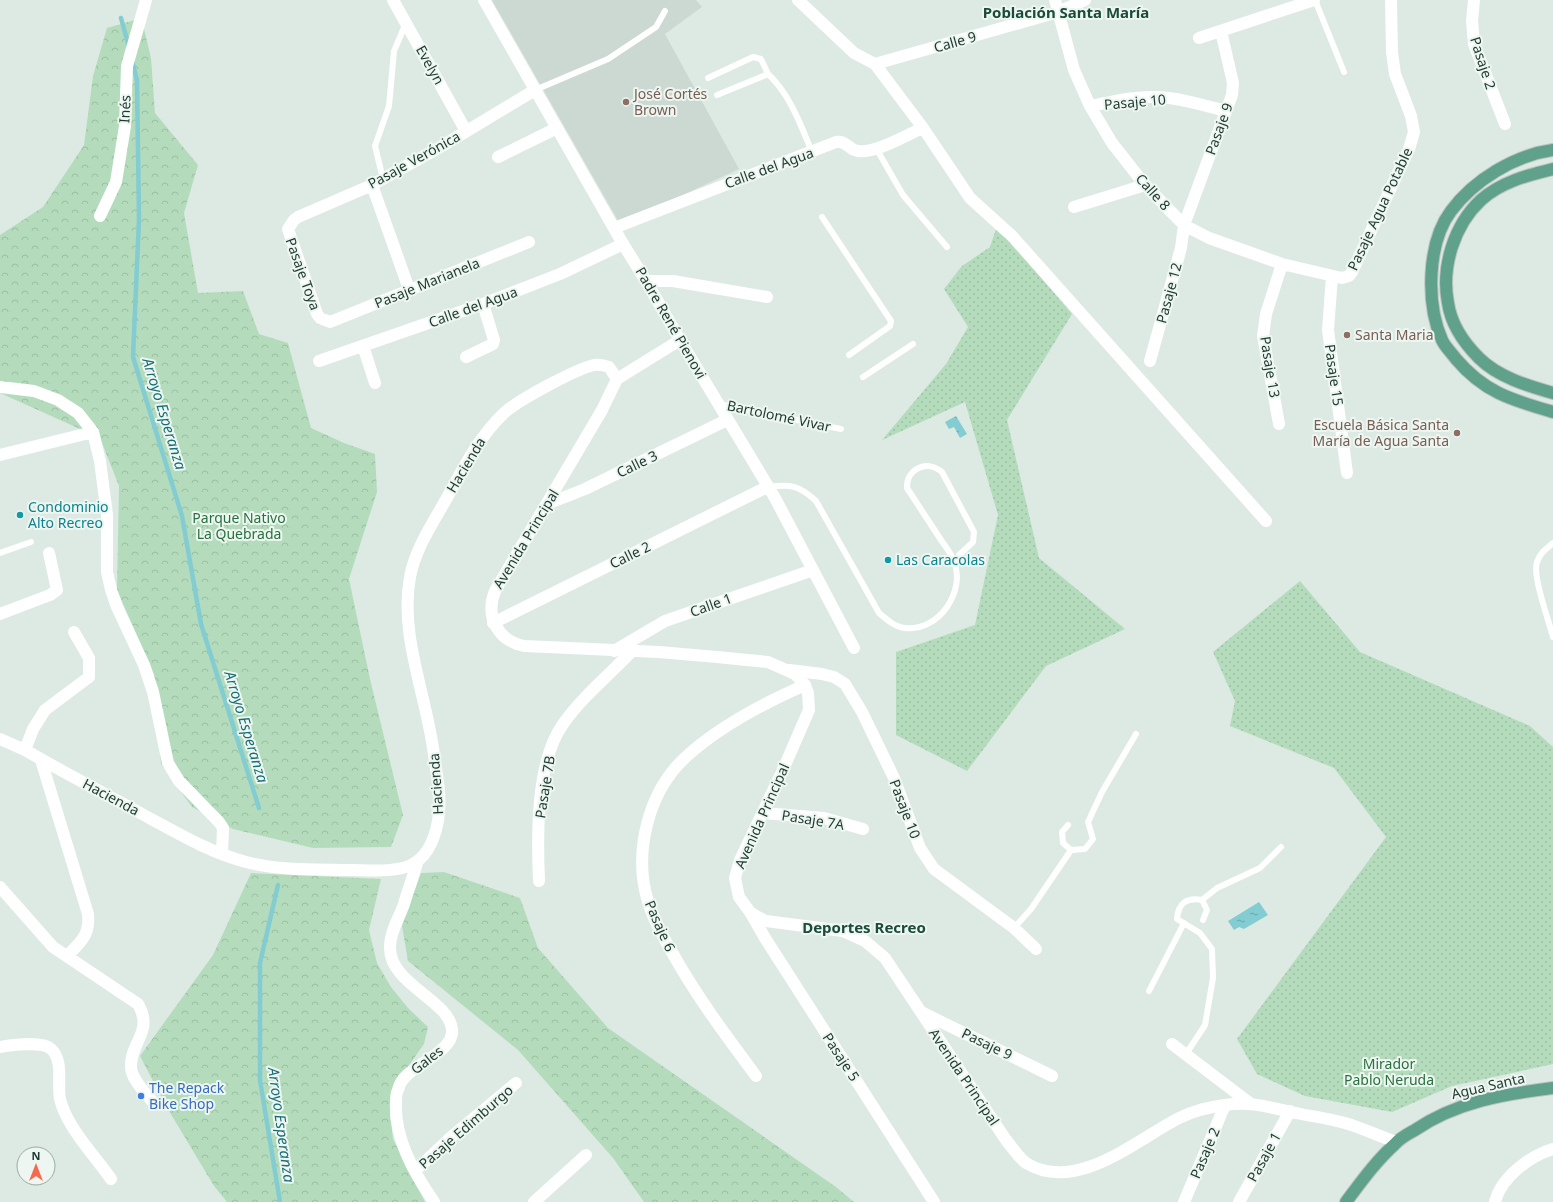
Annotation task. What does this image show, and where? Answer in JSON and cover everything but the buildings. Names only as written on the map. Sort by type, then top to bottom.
[{"type":"main road","points":[[1553,150],[1517,161],[1499,170],[1473,188],[1450,212],[1437,241],[1430,275],[1433,306],[1442,340],[1468,372],[1490,389],[1508,398],[1553,412]]},
{"type":"main road","points":[[1553,169],[1529,175],[1506,184],[1482,200],[1463,221],[1452,247],[1447,277],[1448,304],[1456,328],[1480,359],[1516,382],[1553,393]]},
{"type":"main road","name":"Agua Santa","points":[[1346,1202],[1381,1158],[1396,1142],[1447,1111],[1473,1102],[1553,1088]]},
{"type":"street","name":"Inés","points":[[100,216],[116,182],[125,126],[127,66],[146,0]]},
{"type":"street","name":"Evelyn","points":[[393,0],[466,131]]},
{"type":"street","name":"Padre René Pienovi","points":[[484,0],[623,244],[768,487],[854,648]]},
{"type":"street","points":[[798,0],[854,53],[875,64],[923,128],[970,198],[1012,236],[1266,521]]},
{"type":"street","points":[[1056,6],[1085,0]]},
{"type":"street","points":[[1199,38],[1221,32],[1314,0]]},
{"type":"street","name":"Pasaje Agua Potable","points":[[1349,276],[1409,149],[1414,132],[1411,116],[1395,74],[1392,52],[1391,0]]},
{"type":"street","name":"Pasaje 2","points":[[1474,0],[1472,22],[1474,44],[1505,124]]},
{"type":"street","name":"Calle 9","points":[[875,64],[1056,6]]},
{"type":"street","name":"Calle 8","points":[[1056,6],[1074,70],[1090,106],[1112,143],[1145,185],[1184,225],[1209,238],[1282,264],[1342,278],[1349,276]]},
{"type":"street","name":"Pasaje 9","points":[[1184,225],[1232,95],[1233,83],[1221,32]]},
{"type":"street","name":"Pasaje Verónica","points":[[290,224],[298,217],[377,182],[535,90]]},
{"type":"street","name":"Pasaje 10","points":[[1090,106],[1128,99],[1155,97],[1177,99],[1226,111]]},
{"type":"street","points":[[498,156],[557,128]]},
{"type":"street","name":"Calle del Agua","points":[[614,228],[740,178],[840,141],[858,151],[876,148],[923,128]]},
{"type":"street","points":[[377,182],[410,289]]},
{"type":"street","points":[[1074,207],[1145,185]]},
{"type":"street","name":"Pasaje Toya","points":[[290,224],[288,233],[317,314],[324,321]]},
{"type":"street","name":"Pasaje 12","points":[[1150,361],[1181,248],[1184,225]]},
{"type":"street","name":"Pasaje Marianela","points":[[324,321],[335,320],[529,242]]},
{"type":"street","name":"Calle del Agua","points":[[319,361],[483,304],[560,274],[623,244]]},
{"type":"street","name":"Pasaje 13","points":[[1279,424],[1263,336],[1266,314],[1282,264]]},
{"type":"street","name":"Pasaje 15","points":[[1332,276],[1328,330],[1347,473]]},
{"type":"street","points":[[646,281],[673,281],[767,297]]},
{"type":"street","points":[[466,356],[493,344],[494,340],[483,304]]},
{"type":"street","points":[[617,379],[680,340]]},
{"type":"street","points":[[363,346],[375,383]]},
{"type":"street","name":"Hacienda","points":[[0,739],[24,750],[191,840],[249,863],[283,868],[399,870],[417,863],[430,844],[435,833],[440,807],[433,746],[414,659],[407,607],[410,575],[425,534],[473,451],[490,427],[509,408],[584,368],[598,364],[609,367],[617,379]]},
{"type":"street","name":"Avenida Principal","points":[[493,623],[490,606],[495,590],[602,410],[617,379]]},
{"type":"street","points":[[0,387],[34,391],[58,400],[78,413],[93,432],[100,461],[107,515],[107,572],[111,590],[117,607],[144,665],[153,692],[168,763],[178,781],[219,822],[223,828],[222,853]]},
{"type":"street","name":"Calle 3","points":[[547,504],[585,490],[727,420]]},
{"type":"street","points":[[0,455],[93,432]]},
{"type":"street","name":"Calle 2","points":[[493,623],[768,487]]},
{"type":"street","points":[[0,614],[50,595],[57,590],[49,553]]},
{"type":"street","name":"Calle 1","points":[[614,651],[665,622],[813,570]]},
{"type":"street","points":[[493,623],[505,638],[524,646],[632,651],[768,662],[789,670],[795,674],[804,685]]},
{"type":"street","points":[[24,750],[33,729],[45,710],[88,677],[89,658],[74,632]]},
{"type":"street","name":"Pasaje 7B","points":[[539,880],[539,821],[543,785],[549,752],[563,724],[632,651]]},
{"type":"street","name":"Pasaje 10","points":[[789,670],[822,674],[834,677],[845,684],[862,712],[894,778],[920,848],[934,869],[1014,928],[1036,948]]},
{"type":"street","name":"Avenida Principal","points":[[804,685],[809,702],[806,718],[740,860],[736,874],[736,888],[739,897],[750,912],[766,921],[833,929],[853,935],[865,941],[885,958],[1006,1140],[1025,1162],[1040,1168],[1066,1172],[1091,1166],[1155,1133],[1179,1118],[1225,1104],[1251,1104],[1345,1123],[1396,1142]]},
{"type":"street","name":"Pasaje 6","points":[[756,1076],[687,980],[662,935],[647,896],[642,867],[643,849],[647,826],[657,798],[666,782],[688,755],[722,730],[768,701],[804,685]]},
{"type":"street","points":[[41,760],[88,914],[89,925],[87,934],[67,956]]},
{"type":"street","name":"Pasaje 7A","points":[[763,813],[824,818],[863,829]]},
{"type":"street","name":"Gales","points":[[417,863],[393,929],[390,948],[398,972],[450,1020],[452,1029],[451,1040],[439,1052],[406,1076],[397,1091],[396,1112],[400,1140],[415,1171],[434,1202]]},
{"type":"street","points":[[0,888],[53,947],[138,1004],[144,1014],[144,1024],[130,1067],[134,1077],[152,1101]]},
{"type":"street","name":"Pasaje 5","points":[[750,912],[765,938],[934,1202]]},
{"type":"street","name":"Pasaje 9","points":[[921,1012],[1052,1076]]},
{"type":"street","points":[[1172,1044],[1251,1104]]},
{"type":"street","points":[[0,1047],[42,1045],[51,1048],[56,1055],[60,1099],[65,1115],[111,1179]]},
{"type":"street","name":"Pasaje Edimburgo","points":[[415,1171],[451,1137],[516,1083]]},
{"type":"street","name":"Pasaje 2","points":[[1184,1202],[1225,1104]]},
{"type":"street","name":"Pasaje 1","points":[[1239,1202],[1290,1112]]},
{"type":"street","points":[[1495,1202],[1497,1195],[1509,1177],[1527,1161],[1543,1152],[1553,1149]]},
{"type":"street","points":[[534,1202],[586,1155]]},
{"type":"lane","points":[[1314,0],[1344,72]]},
{"type":"lane","points":[[535,90],[608,59],[656,27],[665,11]]},
{"type":"lane","points":[[377,182],[375,146],[389,106],[394,51],[406,23]]},
{"type":"lane","points":[[708,78],[753,57],[761,59],[768,74],[778,84],[798,121],[812,152]]},
{"type":"lane","points":[[717,95],[768,74]]},
{"type":"lane","points":[[876,148],[902,195],[947,247]]},
{"type":"lane","points":[[822,217],[891,321],[890,326],[849,356]]},
{"type":"lane","points":[[863,377],[913,344]]},
{"type":"lane","name":"Bartolomé Vivar","points":[[718,404],[841,429]]},
{"type":"lane","points":[[768,487],[784,485],[795,486],[805,490],[816,501],[879,613],[892,623],[905,628],[925,625],[947,609],[956,592],[958,577],[954,560],[907,488],[907,480],[910,474],[927,464],[936,466],[942,472],[974,532],[973,542],[959,555]]},
{"type":"lane","points":[[0,553],[31,542]]},
{"type":"lane","points":[[1553,543],[1542,551],[1537,562],[1536,574],[1553,637]]},
{"type":"lane","points":[[1068,824],[1062,832],[1063,843],[1071,850],[1085,849],[1093,839],[1088,822],[1102,792],[1136,734]]},
{"type":"lane","points":[[1202,900],[1217,888],[1260,868],[1281,847]]},
{"type":"lane","points":[[1014,928],[1031,909],[1071,850]]},
{"type":"lane","points":[[1186,1054],[1205,1024],[1212,984],[1212,949],[1200,933],[1177,919],[1177,910],[1185,900],[1194,898],[1202,900],[1207,910],[1203,920]]},
{"type":"lane","points":[[1148,991],[1184,923]]},
{"type":"shaded area","name":"José Cortés Brown","points":[[492,0],[696,0],[702,7],[665,34],[739,169],[620,224]]},
{"type":"green space","name":"Parque Nativo La Quebrada","points":[[141,16],[151,58],[155,113],[198,165],[184,213],[198,293],[243,291],[259,334],[288,343],[311,428],[344,443],[375,454],[377,492],[349,579],[370,679],[403,815],[391,847],[313,848],[233,829],[192,807],[161,764],[154,674],[117,590],[119,486],[100,438],[0,393],[0,235],[43,207],[84,145],[93,76],[107,28],[138,19]]},
{"type":"green space","points":[[997,226],[1072,314],[1007,420],[1039,558],[1125,629],[1046,666],[967,771],[896,735],[896,652],[975,625],[998,515],[965,402],[882,440],[946,364],[968,327],[944,289],[962,266],[990,247]]},
{"type":"green space","name":"Mirador Pablo Neruda","points":[[1300,581],[1360,652],[1530,726],[1553,747],[1553,1064],[1452,1086],[1392,1112],[1305,1096],[1257,1074],[1237,1039],[1386,837],[1334,768],[1230,726],[1235,701],[1213,652]]},
{"type":"green space","points":[[444,872],[520,898],[538,948],[608,1028],[836,1187],[854,1202],[644,1202],[613,1158],[518,1050],[408,961],[402,926],[421,873]]},
{"type":"green space","points":[[251,873],[381,879],[369,930],[377,963],[391,987],[408,1008],[428,1027],[424,1044],[398,1081],[390,1114],[393,1139],[425,1202],[227,1202],[214,1186],[166,1106],[140,1056],[213,955]]},
{"type":"water","points":[[956,416],[967,434],[960,438],[954,427],[949,429],[945,422]]},
{"type":"water","points":[[1259,902],[1268,915],[1244,929],[1239,927],[1234,930],[1228,921]]},
{"type":"waterway","name":"Arroyo Esperanza","points":[[121,18],[129,47]]},
{"type":"waterway","name":"Arroyo Esperanza","points":[[132,60],[137,80],[139,219],[133,357],[182,516],[201,624],[259,808]]},
{"type":"waterway","name":"Arroyo Esperanza","points":[[278,885],[260,963],[260,1080],[280,1202]]},
{"type":"place","name":"José Cortés Brown","points":[[626,102]]},
{"type":"place","name":"Santa Maria","points":[[1347,335]]},
{"type":"place","name":"Escuela Básica Santa María de Agua Santa","points":[[1457,433]]},
{"type":"place","name":"Condominio Alto Recreo","points":[[20,515]]},
{"type":"place","name":"Las Caracolas","points":[[888,560]]},
{"type":"place","name":"The Repack Bike Shop","points":[[141,1096]]},
{"type":"district","name":"Población Santa María","points":[[1066,13]]},
{"type":"district","name":"Deportes Recreo","points":[[864,928]]}]
